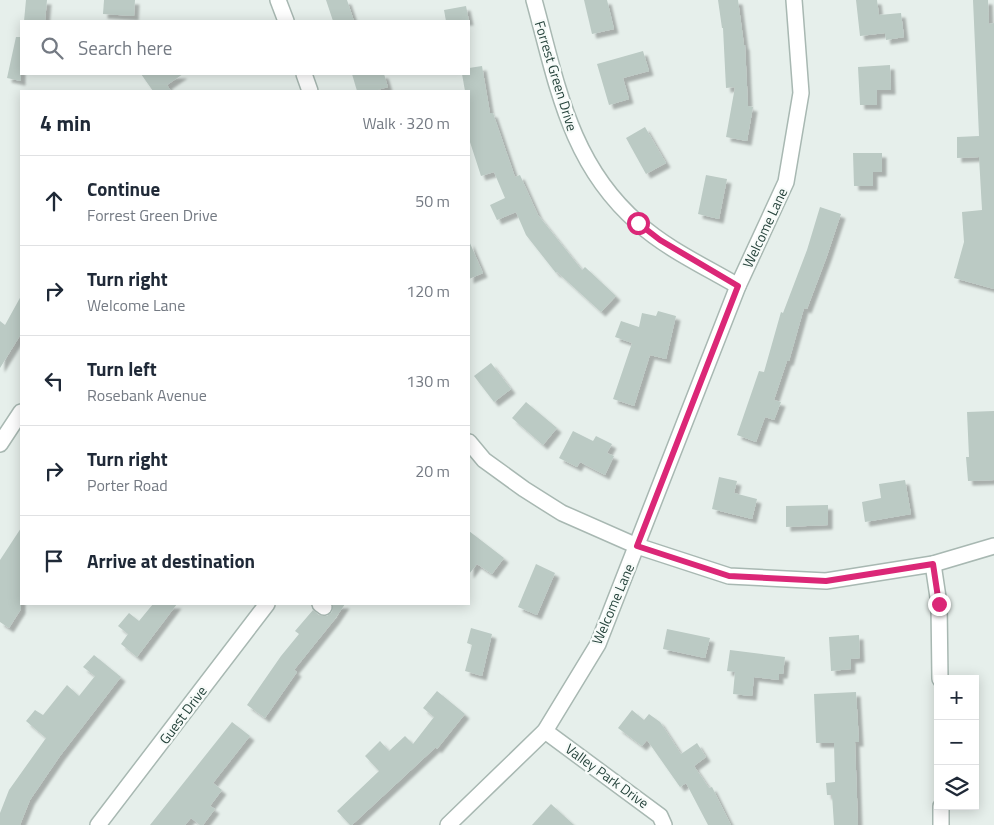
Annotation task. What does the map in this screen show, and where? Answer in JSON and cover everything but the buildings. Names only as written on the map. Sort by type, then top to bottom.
[{"type":"street","points":[[278,0],[286,20]]},
{"type":"street","name":"Forrest Green Drive","points":[[534,0],[568,120],[587,161],[601,184],[638,223],[660,240],[738,286]]},
{"type":"street","name":"Welcome Lane","points":[[448,825],[545,731],[598,644],[738,286],[786,182],[801,93],[794,0]]},
{"type":"street","points":[[304,75],[310,90]]},
{"type":"street","points":[[0,444],[20,414]]},
{"type":"street","points":[[470,443],[484,460],[524,489],[562,513],[637,546],[729,576],[826,581],[933,564],[994,546]]},
{"type":"street","points":[[933,564],[939,604],[940,675]]},
{"type":"street","name":"Guest Drive","points":[[98,825],[266,605]]},
{"type":"street","name":"Valley Park Drive","points":[[545,731],[660,816],[664,825]]},
{"type":"street","points":[[941,810],[941,825]]},
{"type":"route","points":[[638,223],[660,240],[738,286],[637,546],[729,576],[826,581],[933,564],[939,604]]}]
